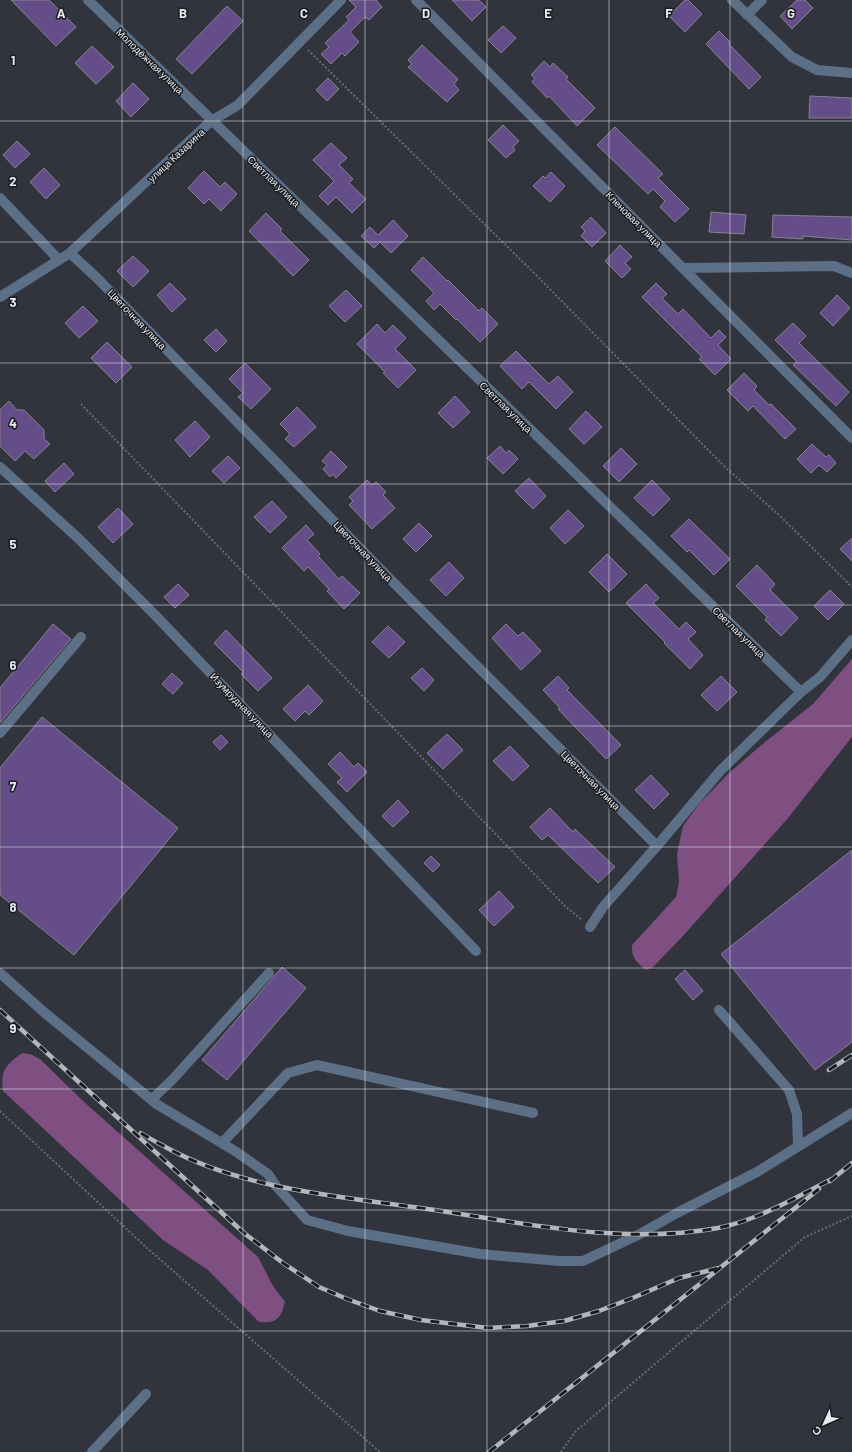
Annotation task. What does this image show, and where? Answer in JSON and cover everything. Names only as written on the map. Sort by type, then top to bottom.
[{"type":"street","name":"Молодёжная улица","points":[[88,0],[212,121]]},
{"type":"street","name":"улица Казарина","points":[[0,297],[70,253],[212,121],[238,105],[341,0]]},
{"type":"street","name":"Кленовая улица","points":[[416,0],[852,438]]},
{"type":"street","points":[[732,0],[792,57],[818,70],[852,73]]},
{"type":"street","points":[[747,15],[762,0]]},
{"type":"street","name":"Светлая улица","points":[[212,121],[801,692]]},
{"type":"street","points":[[0,198],[59,260]]},
{"type":"street","name":"Цветочная улица","points":[[70,253],[97,278],[389,578],[657,846]]},
{"type":"street","points":[[684,268],[834,266],[852,273]]},
{"type":"street","name":"Изумрудная улица","points":[[0,467],[79,539],[155,615],[476,951]]},
{"type":"street","points":[[0,733],[81,637]]},
{"type":"street","points":[[590,927],[603,907],[720,771],[801,692],[820,677],[852,640]]},
{"type":"street","points":[[0,973],[45,1013],[158,1105],[222,1143],[268,1174],[276,1186],[307,1220],[348,1231],[480,1254],[559,1262],[583,1261],[638,1235],[757,1172],[852,1113]]},
{"type":"street","points":[[152,1099],[173,1079],[269,973]]},
{"type":"street","points":[[719,1010],[789,1090],[798,1114],[798,1146]]},
{"type":"street","points":[[222,1143],[288,1073],[317,1065],[533,1113]]},
{"type":"street","points":[[92,1452],[146,1394]]},
{"type":"path","points":[[300,42],[432,174],[533,272],[725,467],[780,516],[852,588]]},
{"type":"path","points":[[81,404],[566,907],[590,927]]},
{"type":"path","points":[[0,1110],[147,1248],[380,1452]]},
{"type":"path","points":[[561,1452],[576,1431],[805,1238],[852,1216]]},
{"type":"shaded area","points":[[852,659],[852,737],[788,818],[682,937],[653,967],[646,970],[635,959],[632,953],[632,945],[676,897],[679,882],[677,854],[683,826],[699,804],[729,773],[813,704]]},
{"type":"shaded area","points":[[22,1053],[30,1054],[40,1059],[83,1101],[258,1257],[273,1286],[285,1302],[282,1312],[277,1319],[270,1322],[259,1322],[208,1270],[163,1240],[3,1091],[2,1078],[5,1069]]},
{"type":"building","points":[[11,0],[49,0],[76,27],[56,46]]},
{"type":"building","points":[[349,0],[376,0],[382,7],[369,20],[365,17],[350,32],[359,42],[345,56],[342,53],[331,64],[321,54],[329,47],[325,43],[349,20],[346,17],[356,7]]},
{"type":"building","points":[[452,0],[479,0],[486,7],[472,21]]},
{"type":"building","points":[[685,0],[688,0],[702,14],[685,32],[669,16]]},
{"type":"building","points":[[797,0],[805,0],[813,8],[792,29],[780,16]]},
{"type":"building","points":[[227,6],[243,21],[192,74],[176,59]]},
{"type":"building","points":[[503,26],[516,38],[501,53],[488,40]]},
{"type":"building","points":[[719,31],[730,42],[729,44],[761,77],[749,89],[706,44]]},
{"type":"building","points":[[422,45],[458,79],[454,84],[459,90],[447,102],[408,67],[412,64],[408,60]]},
{"type":"building","points":[[92,46],[114,67],[96,84],[75,63]]},
{"type":"building","points":[[544,61],[550,67],[553,63],[568,77],[566,79],[595,108],[577,126],[549,96],[547,98],[532,82],[535,78],[531,75]]},
{"type":"building","points":[[328,78],[339,89],[327,101],[316,90]]},
{"type":"building","points":[[133,83],[149,99],[131,117],[116,101]]},
{"type":"building","points":[[810,96],[852,98],[852,118],[809,118]]},
{"type":"building","points":[[503,125],[519,141],[513,147],[515,150],[506,158],[488,140]]},
{"type":"building","points":[[615,127],[663,174],[658,178],[689,209],[675,222],[660,207],[665,201],[653,189],[648,194],[597,145]]},
{"type":"building","points":[[17,141],[30,154],[15,168],[3,155]]},
{"type":"building","points":[[331,143],[347,158],[339,165],[353,179],[349,183],[366,199],[352,213],[336,197],[328,205],[319,196],[334,181],[313,160]]},
{"type":"building","points":[[44,168],[60,185],[46,199],[30,182]]},
{"type":"building","points":[[204,171],[220,187],[225,182],[237,194],[221,211],[209,199],[204,204],[188,188]]},
{"type":"building","points":[[551,172],[565,186],[550,202],[533,186],[543,176],[545,178]]},
{"type":"building","points":[[711,212],[746,215],[744,234],[709,232]]},
{"type":"building","points":[[266,213],[282,229],[280,231],[309,260],[293,276],[249,231]]},
{"type":"building","points":[[773,215],[852,217],[852,240],[803,236],[803,239],[772,237]]},
{"type":"building","points":[[591,217],[606,233],[592,247],[581,236],[585,231],[581,227]]},
{"type":"building","points":[[393,220],[408,236],[391,253],[380,242],[374,248],[361,236],[370,227],[378,235]]},
{"type":"building","points":[[620,245],[632,257],[625,263],[631,269],[622,278],[605,261]]},
{"type":"building","points":[[133,256],[149,271],[133,287],[117,271]]},
{"type":"building","points":[[423,257],[479,311],[482,308],[498,324],[480,342],[440,304],[434,310],[426,301],[434,293],[411,270]]},
{"type":"building","points":[[170,283],[186,299],[172,312],[157,295]]},
{"type":"building","points":[[656,283],[667,294],[662,298],[678,314],[683,309],[711,338],[719,330],[726,337],[718,345],[731,359],[715,375],[699,359],[702,357],[642,297]]},
{"type":"building","points":[[346,290],[362,306],[345,322],[329,306]]},
{"type":"building","points":[[837,295],[850,308],[833,326],[820,313]]},
{"type":"building","points":[[83,306],[98,321],[79,338],[65,323]]},
{"type":"building","points":[[793,323],[806,336],[799,343],[849,392],[836,406],[793,365],[797,362],[775,340]]},
{"type":"building","points":[[377,324],[385,333],[393,325],[406,338],[395,349],[416,370],[398,388],[383,373],[385,372],[357,344]]},
{"type":"building","points":[[216,329],[227,341],[216,352],[204,340]]},
{"type":"building","points":[[107,342],[132,367],[116,383],[91,358]]},
{"type":"building","points":[[516,351],[549,384],[558,376],[573,392],[556,409],[529,382],[522,389],[500,366]]},
{"type":"building","points":[[245,363],[271,389],[251,409],[238,397],[243,393],[229,379]]},
{"type":"building","points":[[744,373],[757,386],[754,390],[769,405],[771,404],[796,429],[785,439],[753,406],[748,411],[727,390]]},
{"type":"building","points":[[455,396],[470,412],[453,428],[438,413]]},
{"type":"building","points":[[9,401],[17,410],[24,410],[44,430],[44,439],[50,444],[34,459],[25,451],[15,461],[0,446],[0,410]]},
{"type":"building","points":[[297,407],[316,427],[294,447],[285,439],[290,434],[280,424]]},
{"type":"building","points":[[586,411],[602,427],[584,444],[569,429]]},
{"type":"building","points":[[195,421],[210,437],[190,457],[175,440]]},
{"type":"building","points":[[812,444],[826,457],[829,455],[836,463],[827,472],[819,465],[811,473],[797,459]]},
{"type":"building","points":[[500,446],[506,453],[509,450],[518,459],[503,474],[487,458]]},
{"type":"building","points":[[621,448],[637,464],[619,482],[603,466]]},
{"type":"building","points":[[331,451],[347,467],[336,478],[333,474],[330,477],[323,469],[327,465],[322,461]]},
{"type":"building","points":[[228,456],[240,468],[224,483],[212,471]]},
{"type":"building","points":[[64,463],[74,474],[55,492],[45,481]]},
{"type":"building","points":[[529,478],[546,496],[533,509],[515,491]]},
{"type":"building","points":[[367,480],[372,485],[376,482],[386,492],[383,495],[395,508],[372,529],[349,505],[353,501],[349,497]]},
{"type":"building","points":[[652,480],[670,499],[653,516],[634,498]]},
{"type":"building","points":[[272,501],[287,517],[270,533],[254,517]]},
{"type":"building","points":[[118,508],[133,524],[113,543],[98,527]]},
{"type":"building","points":[[568,510],[584,526],[565,544],[550,528]]},
{"type":"building","points":[[689,519],[730,559],[714,575],[689,550],[687,552],[671,536]]},
{"type":"building","points":[[419,523],[432,536],[416,552],[403,539]]},
{"type":"building","points":[[306,525],[314,534],[307,540],[320,554],[318,556],[339,579],[342,576],[360,593],[344,609],[327,591],[329,589],[308,567],[304,571],[282,548]]},
{"type":"building","points":[[852,538],[852,561],[840,549]]},
{"type":"building","points":[[607,554],[627,574],[609,592],[589,572]]},
{"type":"building","points":[[449,562],[464,578],[446,596],[430,580]]},
{"type":"building","points":[[757,565],[775,584],[770,590],[798,618],[781,636],[765,620],[767,617],[736,586]]},
{"type":"building","points":[[178,584],[189,595],[175,608],[164,597]]},
{"type":"building","points":[[646,584],[659,598],[653,603],[679,629],[686,622],[696,632],[688,639],[703,655],[690,669],[626,603]]},
{"type":"building","points":[[830,590],[844,604],[828,620],[814,606]]},
{"type":"building","points":[[53,624],[71,639],[0,723],[0,688]]},
{"type":"building","points":[[506,624],[518,636],[523,632],[541,651],[521,670],[492,638]]},
{"type":"building","points":[[388,626],[405,642],[389,658],[372,642]]},
{"type":"building","points":[[226,630],[272,678],[258,691],[241,674],[243,672],[214,643]]},
{"type":"building","points":[[422,668],[434,680],[424,691],[411,678]]},
{"type":"building","points":[[172,673],[183,683],[173,694],[162,684]]},
{"type":"building","points":[[558,676],[569,688],[567,690],[621,745],[606,759],[558,709],[560,708],[543,690]]},
{"type":"building","points":[[721,676],[737,692],[717,711],[701,695]]},
{"type":"building","points":[[308,685],[323,701],[309,715],[305,711],[295,721],[283,709]]},
{"type":"building","points":[[42,717],[178,828],[74,955],[0,895],[0,768]]},
{"type":"building","points":[[447,734],[463,750],[443,769],[427,753]]},
{"type":"building","points":[[221,735],[228,742],[220,750],[213,742]]},
{"type":"building","points":[[510,746],[529,766],[513,781],[493,761]]},
{"type":"building","points":[[340,752],[354,767],[358,763],[367,772],[347,792],[337,782],[342,778],[328,764]]},
{"type":"building","points":[[651,775],[669,794],[654,809],[635,790]]},
{"type":"building","points":[[398,800],[409,812],[393,827],[382,816]]},
{"type":"building","points":[[550,808],[573,832],[575,829],[615,867],[598,883],[548,835],[542,840],[530,827]]},
{"type":"building","points":[[852,850],[852,1042],[815,1070],[721,954]]},
{"type":"building","points":[[431,856],[440,865],[433,872],[424,863]]},
{"type":"building","points":[[499,891],[514,907],[494,926],[479,910]]},
{"type":"building","points":[[282,967],[306,988],[227,1080],[202,1060]]},
{"type":"building","points":[[685,970],[703,991],[693,1000],[675,979]]},
{"type":"railway","points":[[0,1010],[244,1233],[283,1263],[319,1287],[380,1311],[421,1320],[488,1328],[527,1326],[564,1321],[599,1311],[679,1278],[719,1268]]},
{"type":"railway","points":[[829,1070],[852,1055]]},
{"type":"railway","points":[[141,1133],[169,1149],[200,1163],[265,1183],[333,1196],[576,1231],[647,1234],[683,1233],[718,1228],[763,1214],[834,1178]]},
{"type":"railway","points":[[830,1181],[852,1163]]},
{"type":"railway","points":[[489,1452],[819,1189]]}]
